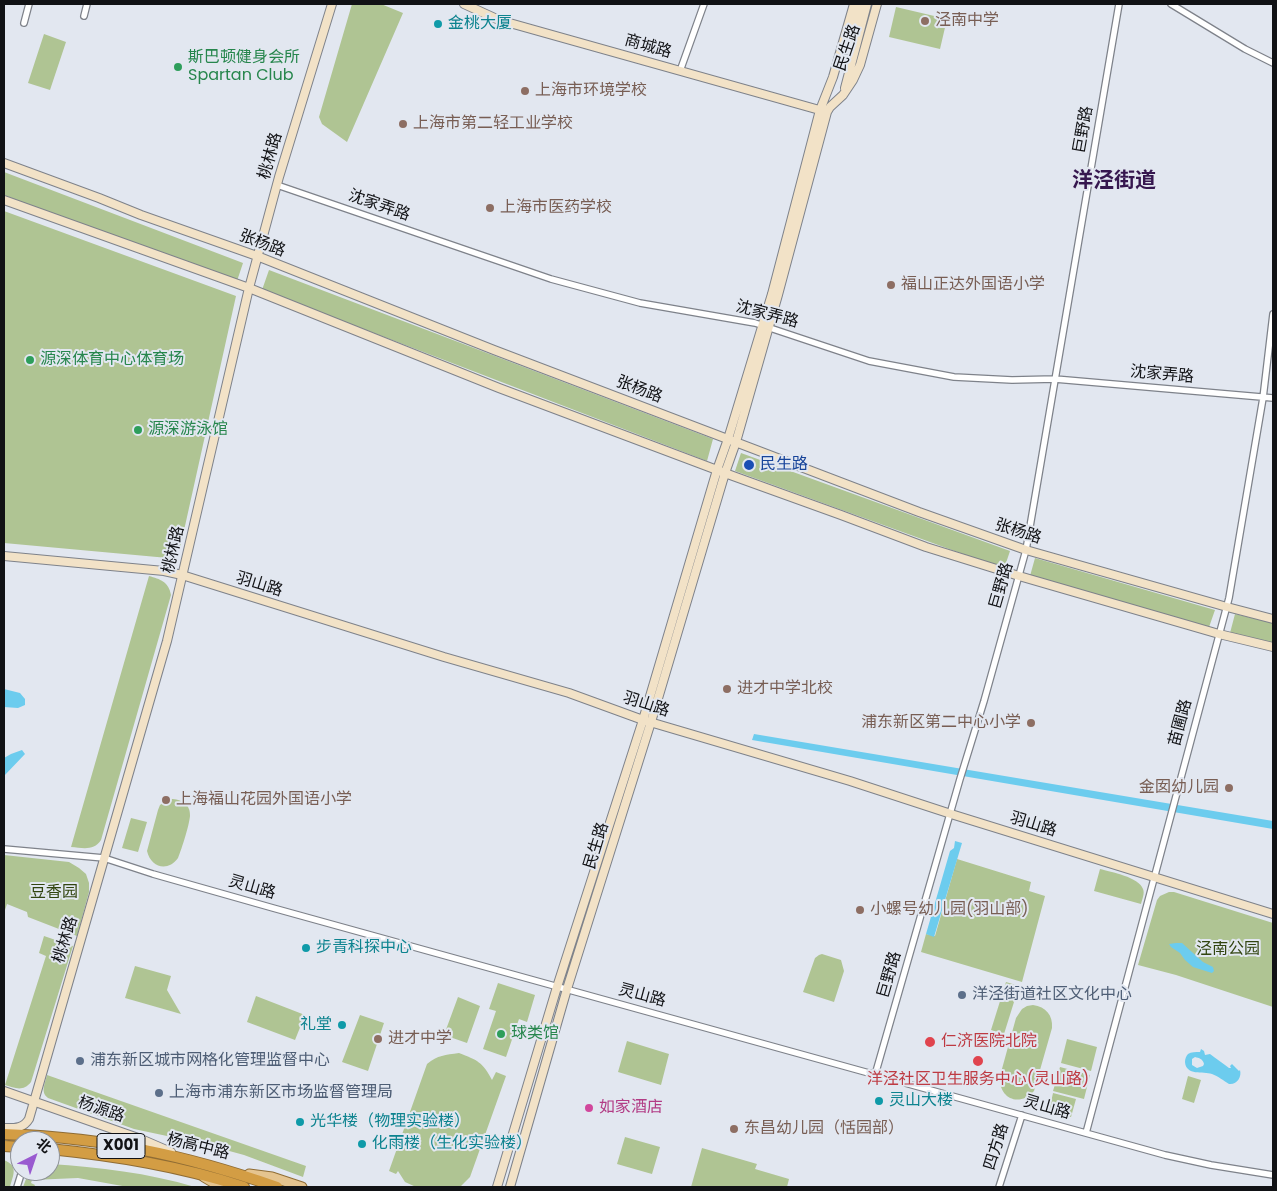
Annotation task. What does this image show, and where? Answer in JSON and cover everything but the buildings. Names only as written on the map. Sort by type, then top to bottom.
[{"type":"highway","name":"杨高中路","points":[[4,1134],[87,1140],[144,1149],[235,1173],[277,1187]]},
{"type":"highway","name":"杨高中路","points":[[60,1150],[124,1158],[244,1187]]},
{"type":"main road","name":"桃林路","points":[[4,1128],[17,1128],[25,1125],[29,1119],[167,640],[248,288],[332,4]]},
{"type":"main road","name":"商城路","points":[[464,4],[499,20],[823,111]]},
{"type":"main road","name":"民生路","points":[[510,1187],[647,721],[736,442],[765,326],[854,4]]},
{"type":"main road","points":[[834,77],[845,53],[860,4]]},
{"type":"main road","points":[[843,95],[867,4]]},
{"type":"main road","name":"民生路","points":[[823,111],[843,95],[853,80],[860,65],[877,4]]},
{"type":"main road","name":"张杨路","points":[[4,163],[141,215],[257,256],[494,350],[919,512],[1026,550],[1273,619]]},
{"type":"main road","points":[[4,200],[248,288],[499,388],[725,474],[926,547],[1219,634],[1273,647]]},
{"type":"main road","name":"民生路","points":[[497,1187],[557,986],[647,721],[717,470],[765,326]]},
{"type":"main road","name":"羽山路","points":[[4,556],[164,571],[182,575],[444,657],[569,693],[647,721],[850,780],[951,814],[1273,914]]},
{"type":"main road","name":"杨源路","points":[[4,1090],[141,1139],[187,1160]]},
{"type":"main road","name":"杨高中路","points":[[235,1173],[272,1178],[302,1187]]},
{"type":"main road","name":"杨高中路","points":[[200,1175],[221,1187]]},
{"type":"street","points":[[24,23],[29,4]]},
{"type":"street","points":[[84,16],[86,4]]},
{"type":"street","points":[[680,71],[704,4]]},
{"type":"street","name":"巨野路","points":[[875,1075],[1026,550],[1119,4]]},
{"type":"street","points":[[1171,4],[1245,49],[1273,63]]},
{"type":"street","name":"沈家弄路","points":[[277,185],[551,279],[640,303],[755,323],[869,361],[954,377],[1012,380],[1055,379],[1273,398]]},
{"type":"street","name":"苗圃路","points":[[1086,1134],[1226,607],[1263,398],[1273,314]]},
{"type":"street","name":"灵山路","points":[[4,849],[104,858],[267,907],[1086,1134],[1188,1161],[1273,1175]]},
{"type":"street","name":"四方路","points":[[999,1187],[1022,1115]]},
{"type":"green space","points":[[352,4],[381,4],[403,13],[347,142],[322,124],[319,117]]},
{"type":"green space","points":[[896,7],[947,19],[940,49],[889,37]]},
{"type":"green space","points":[[44,34],[66,42],[50,90],[28,83]]},
{"type":"green space","points":[[4,172],[243,263],[236,284],[4,195]]},
{"type":"green space","points":[[4,211],[236,296],[181,544],[179,549],[168,558],[4,543]]},
{"type":"green space","points":[[269,270],[713,439],[707,461],[262,290]]},
{"type":"green space","points":[[741,453],[1010,551],[1004,569],[735,471]]},
{"type":"green space","points":[[1035,558],[1215,610],[1208,630],[1030,576]]},
{"type":"green space","points":[[149,576],[166,584],[171,595],[101,840],[92,847],[71,847]]},
{"type":"green space","points":[[1235,614],[1273,623],[1273,643],[1230,633]]},
{"type":"green space","points":[[168,799],[184,802],[189,808],[190,816],[178,858],[170,865],[160,866],[152,861],[147,851],[160,805]]},
{"type":"green space","points":[[131,818],[147,822],[138,852],[122,848]]},
{"type":"green space","name":"豆香园","points":[[4,855],[69,862],[86,874],[89,892],[77,936],[28,917],[27,912],[7,904],[4,913]]},
{"type":"green space","points":[[957,859],[1031,882],[1029,891],[1045,896],[1022,982],[921,952],[926,934],[935,936]]},
{"type":"green space","points":[[1100,869],[1136,881],[1144,892],[1141,904],[1094,891]]},
{"type":"green space","name":"泾南公园","points":[[1169,892],[1273,923],[1273,1007],[1176,975],[1138,965],[1157,900],[1160,896]]},
{"type":"green space","points":[[44,936],[73,946],[31,1082],[25,1087],[16,1088],[5,1085],[46,956],[39,953]]},
{"type":"green space","points":[[822,954],[841,960],[844,971],[834,1002],[803,992],[815,958]]},
{"type":"green space","points":[[135,966],[171,976],[167,990],[181,1014],[125,998]]},
{"type":"green space","points":[[1006,982],[1019,986],[1004,1034],[991,1030]]},
{"type":"green space","points":[[498,983],[535,995],[527,1022],[519,1019],[506,1057],[483,1049],[496,1011],[489,1009]]},
{"type":"green space","points":[[256,996],[305,1015],[295,1040],[247,1022]]},
{"type":"green space","points":[[458,997],[480,1006],[467,1043],[444,1035]]},
{"type":"green space","points":[[1033,1005],[1048,1012],[1052,1028],[1034,1091],[1022,1099],[1016,1100],[1006,1095],[1002,1090],[1000,1076],[1016,1018],[1022,1009]]},
{"type":"green space","points":[[360,1015],[384,1023],[368,1071],[342,1062]]},
{"type":"green space","points":[[1067,1039],[1097,1047],[1091,1071],[1061,1063]]},
{"type":"green space","points":[[627,1041],[669,1054],[661,1085],[618,1072]]},
{"type":"green space","points":[[459,1053],[479,1062],[486,1069],[492,1080],[496,1072],[506,1076],[470,1177],[460,1187],[416,1187],[405,1182],[398,1171],[396,1174],[389,1171],[427,1064],[438,1057]]},
{"type":"green space","points":[[1060,1067],[1090,1075],[1084,1099],[1053,1091]]},
{"type":"green space","points":[[47,1075],[306,1166],[303,1177],[244,1155],[200,1143],[134,1129],[48,1098],[44,1093]]},
{"type":"green space","points":[[1188,1076],[1201,1080],[1194,1103],[1182,1099]]},
{"type":"green space","points":[[1053,1093],[1076,1099],[1071,1117],[1049,1111]]},
{"type":"green space","points":[[625,1137],[660,1147],[652,1174],[617,1164]]},
{"type":"green space","points":[[702,1148],[757,1164],[755,1169],[789,1179],[787,1187],[691,1187]]},
{"type":"green space","points":[[4,1160],[10,1163],[12,1181],[10,1187],[4,1187]]},
{"type":"green space","points":[[60,1165],[123,1171],[195,1187],[128,1187],[78,1178],[60,1179]]},
{"type":"green space","points":[[25,1181],[32,1181],[31,1183],[35,1185],[34,1187],[23,1187]]},
{"type":"water","points":[[4,689],[20,693],[25,699],[25,705],[18,708],[4,707]]},
{"type":"water","points":[[754,734],[1273,821],[1273,829],[752,740]]},
{"type":"water","points":[[22,750],[25,754],[4,776],[4,758]]},
{"type":"water","points":[[955,841],[962,843],[934,937],[926,934],[950,851],[954,848]]},
{"type":"water","points":[[1182,943],[1203,962],[1213,967],[1214,971],[1212,973],[1193,967],[1169,944]]},
{"type":"water","points":[[1201,1049],[1205,1055],[1210,1054],[1229,1068],[1231,1068],[1232,1064],[1240,1070],[1238,1080],[1229,1084],[1212,1074],[1195,1072],[1188,1069],[1185,1059],[1188,1054],[1200,1052]],"holes":[[[1195,1057],[1203,1061],[1203,1066],[1197,1068],[1192,1065],[1192,1059]]]},
{"type":"place","name":"泾南中学","points":[[925,21]]},
{"type":"place","name":"金桃大厦","points":[[438,24]]},
{"type":"place","name":"斯巴顿健身会所 Spartan Club","points":[[178,67]]},
{"type":"place","name":"上海市环境学校","points":[[525,91]]},
{"type":"place","name":"上海市第二轻工业学校","points":[[403,124]]},
{"type":"place","name":"上海市医药学校","points":[[490,208]]},
{"type":"place","name":"福山正达外国语小学","points":[[891,285]]},
{"type":"place","name":"源深体育中心体育场","points":[[30,360]]},
{"type":"place","name":"源深游泳馆","points":[[138,430]]},
{"type":"place","name":"民生路","points":[[749,465]]},
{"type":"place","name":"进才中学北校","points":[[727,689]]},
{"type":"place","name":"浦东新区第二中心小学","points":[[1031,723]]},
{"type":"place","name":"金囡幼儿园","points":[[1229,788]]},
{"type":"place","name":"上海福山花园外国语小学","points":[[166,800]]},
{"type":"place","name":"小螺号幼儿园(羽山部)","points":[[860,910]]},
{"type":"place","name":"步青科探中心","points":[[306,948]]},
{"type":"place","name":"洋泾街道社区文化中心","points":[[962,995]]},
{"type":"place","name":"礼堂","points":[[342,1025]]},
{"type":"place","name":"球类馆","points":[[501,1034]]},
{"type":"place","name":"进才中学","points":[[378,1039]]},
{"type":"place","name":"仁济医院北院","points":[[930,1042]]},
{"type":"place","name":"浦东新区城市网格化管理监督中心","points":[[80,1061]]},
{"type":"place","name":"洋泾社区卫生服务中心(灵山路)","points":[[978,1061]]},
{"type":"place","name":"上海市浦东新区市场监督管理局","points":[[159,1093]]},
{"type":"place","name":"灵山大楼","points":[[879,1101]]},
{"type":"place","name":"如家酒店","points":[[589,1108]]},
{"type":"place","name":"光华楼（物理实验楼）","points":[[300,1122]]},
{"type":"place","name":"东昌幼儿园（恬园部）","points":[[734,1129]]},
{"type":"place","name":"化雨楼（生化实验楼）","points":[[362,1144]]},
{"type":"district","name":"洋泾街道","points":[[1114,182]]}]
